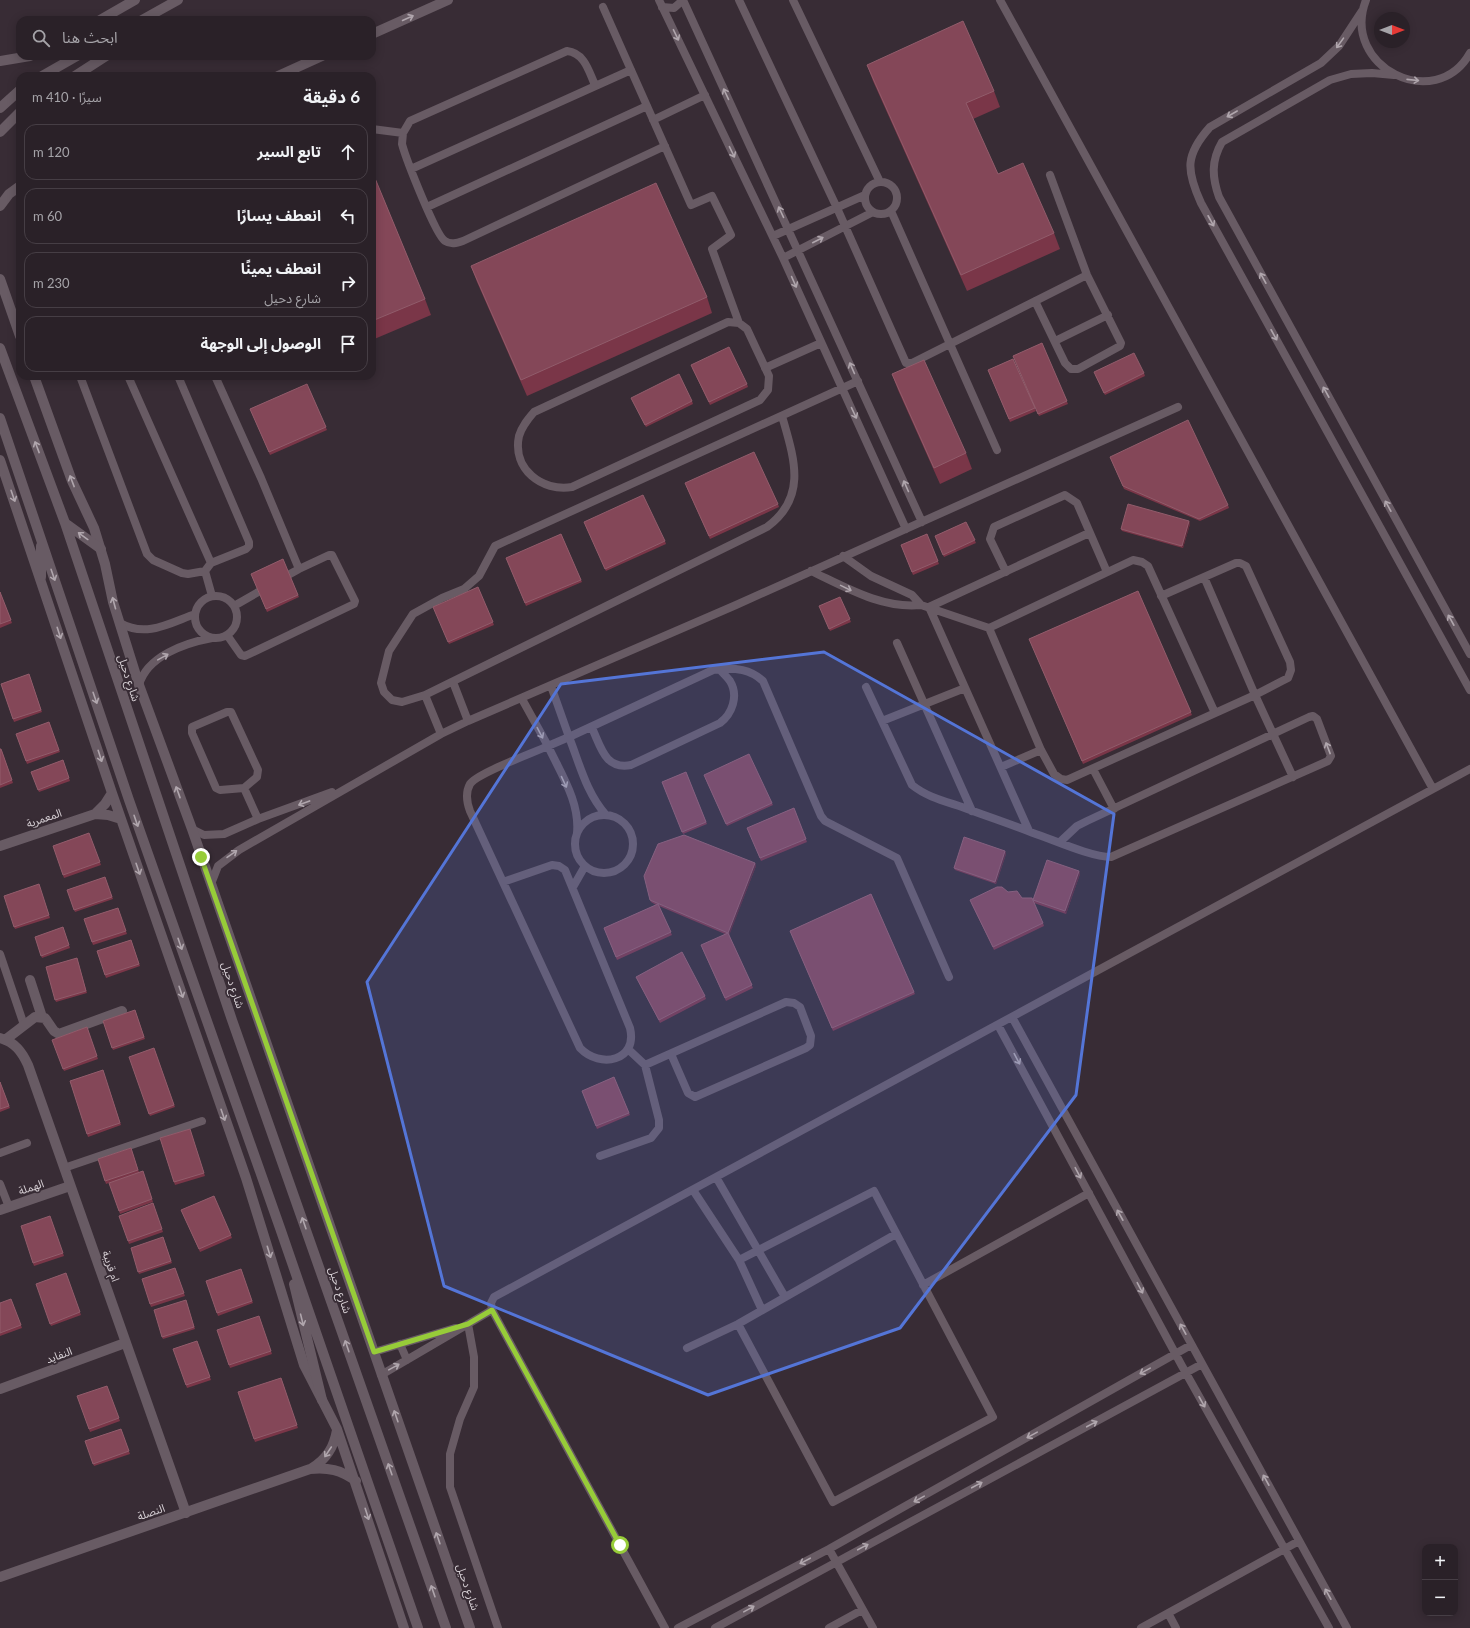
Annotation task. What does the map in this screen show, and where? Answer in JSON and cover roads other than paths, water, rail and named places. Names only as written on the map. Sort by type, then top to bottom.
[{"type":"street","points":[[107,16],[135,0]]},
{"type":"street","points":[[149,16],[178,0]]},
{"type":"street","points":[[162,16],[184,0]]},
{"type":"street","points":[[376,32],[448,0]]},
{"type":"street","points":[[0,61],[16,58]]},
{"type":"street","points":[[49,72],[70,60]]},
{"type":"street","points":[[81,72],[100,60]]},
{"type":"street","points":[[287,72],[313,60]]},
{"type":"street","points":[[0,108],[16,94]]},
{"type":"street","points":[[0,132],[16,116]]},
{"type":"street","points":[[0,206],[9,194],[16,189]]},
{"type":"street","points":[[0,279],[16,325]]},
{"type":"street","name":"شارع دحيل","points":[[0,348],[65,523],[232,1020],[446,1628]]},
{"type":"street","name":"شارع دحيل","points":[[35,380],[72,481],[94,528],[101,549],[120,623],[140,686],[192,829],[470,1628]]},
{"type":"street","points":[[0,418],[129,800],[280,1228],[418,1628]]},
{"type":"street","points":[[0,460],[112,793],[246,1178],[304,1365],[337,1429],[356,1481],[404,1628]]},
{"type":"street","points":[[65,523],[101,549]]},
{"type":"street","points":[[40,577],[41,538]]},
{"type":"street","points":[[95,814],[105,804],[112,793]]},
{"type":"street","name":"المعمرية","points":[[0,846],[95,814],[108,814],[121,819]]},
{"type":"street","points":[[30,980],[42,1017]]},
{"type":"street","points":[[3,1039],[35,1017],[42,1017],[48,1020],[54,1031],[59,1034],[122,1012]]},
{"type":"street","name":"ام قريبة","points":[[3,1039],[16,1046],[28,1065],[186,1512]]},
{"type":"street","name":"الهملة","points":[[5,1209],[70,1186]]},
{"type":"street","points":[[280,1228],[322,1400]]},
{"type":"street","name":"النفايد","points":[[0,1389],[125,1343]]},
{"type":"street","name":"النصلة","points":[[310,1469],[322,1460],[331,1448],[337,1429]]},
{"type":"street","name":"النصلة","points":[[0,1577],[310,1469],[330,1468],[348,1475],[356,1481]]},
{"type":"lane","points":[[661,3],[674,8],[678,7],[683,0],[922,522]]},
{"type":"lane","points":[[738,0],[837,208],[906,363],[912,363],[1087,275]]},
{"type":"lane","points":[[793,0],[880,182]]},
{"type":"lane","points":[[1000,0],[1434,789]]},
{"type":"lane","points":[[1366,0],[1362,11],[1339,46],[1321,63],[1210,127],[1197,142],[1190,161],[1192,183],[1205,210],[1470,690]]},
{"type":"lane","points":[[661,3],[773,236],[906,529]]},
{"type":"lane","points":[[603,7],[691,205],[712,196],[731,235],[712,249],[739,323]]},
{"type":"lane","points":[[1362,11],[1361,30],[1367,48],[1378,64],[1394,75]]},
{"type":"lane","points":[[595,86],[583,59],[573,52],[567,51],[410,121],[403,134],[402,144],[427,207],[444,241],[451,244],[463,241],[665,146]]},
{"type":"lane","points":[[1470,53],[1466,59],[1451,73],[1432,80],[1413,81],[1394,75],[1351,74],[1330,80],[1222,142],[1216,152],[1213,165],[1213,181],[1222,204],[1470,654]]},
{"type":"lane","points":[[411,169],[631,70]]},
{"type":"lane","points":[[653,120],[705,95]]},
{"type":"lane","points":[[427,207],[647,106]]},
{"type":"lane","points":[[376,130],[403,134]]},
{"type":"lane","points":[[1035,301],[1065,363],[1071,369],[1078,369],[1119,349],[1121,343],[1087,275],[1050,175]]},
{"type":"lane","points":[[880,182],[889,185],[896,192],[897,202],[892,210],[882,215],[873,212],[866,205],[865,195],[870,186],[880,182]]},
{"type":"lane","points":[[773,236],[865,195]]},
{"type":"lane","points":[[892,210],[997,450]]},
{"type":"lane","points":[[783,258],[873,212]]},
{"type":"lane","points":[[1055,341],[1108,315]]},
{"type":"lane","points":[[723,323],[739,323],[747,329],[765,368],[769,376],[770,385],[766,394],[760,400],[582,483],[564,488],[550,487],[531,476],[524,467],[520,455],[520,435],[525,422],[534,412],[723,323]]},
{"type":"lane","points":[[765,368],[821,342]]},
{"type":"lane","points":[[82,380],[149,558],[182,574],[188,574],[205,571],[211,563],[246,549],[249,546],[249,542],[180,380]]},
{"type":"lane","points":[[130,380],[211,563]]},
{"type":"lane","points":[[217,380],[261,478],[299,569]]},
{"type":"lane","points":[[782,416],[793,454],[794,472],[789,503],[784,512],[777,519],[757,532],[425,695],[402,702],[392,700],[384,692],[381,683],[389,650],[413,614],[442,598],[464,589],[479,576],[495,546],[858,381]]},
{"type":"lane","points":[[211,885],[214,874],[223,860],[441,734],[922,522],[1178,407]]},
{"type":"lane","points":[[1006,572],[990,539],[990,533],[994,527],[1065,495],[1077,503],[1107,572]]},
{"type":"lane","points":[[925,606],[1006,572],[1089,533]]},
{"type":"lane","points":[[227,635],[241,655],[245,656],[355,603],[332,555],[329,555],[299,569],[234,606]]},
{"type":"lane","points":[[843,556],[871,576],[912,595],[925,606],[965,688],[1029,831]]},
{"type":"lane","points":[[811,571],[864,596],[908,606],[925,606],[989,628],[1133,560],[1142,562],[1148,566],[1215,713]]},
{"type":"lane","points":[[989,628],[1041,750],[1054,774],[1061,779],[1074,778],[1255,695],[1288,678],[1291,670],[1290,662],[1246,566],[1236,563],[1161,596]]},
{"type":"lane","points":[[205,571],[212,596]]},
{"type":"lane","points":[[1204,577],[1255,695],[1293,777]]},
{"type":"lane","points":[[140,686],[143,674],[156,661],[192,643],[212,638],[220,638],[227,635],[235,625],[237,619],[234,606],[224,597],[212,596],[200,602],[195,614],[195,622],[199,629],[205,635],[212,638]]},
{"type":"lane","points":[[120,623],[132,629],[149,630],[195,614]]},
{"type":"lane","points":[[897,643],[972,811]]},
{"type":"lane","points":[[592,728],[607,759],[611,763],[618,766],[625,766],[720,723],[726,719],[731,711],[733,691],[730,682],[719,669]]},
{"type":"lane","points":[[503,882],[542,867],[552,865],[559,866],[565,870],[630,1028],[632,1042],[629,1050],[619,1056],[600,1060],[591,1057],[580,1048],[503,882],[467,803],[467,793],[470,785],[480,776],[592,728],[713,670],[719,669],[751,672],[762,681],[824,821],[897,858],[950,977]]},
{"type":"lane","points":[[453,682],[468,721]]},
{"type":"lane","points":[[551,686],[588,790],[596,804],[606,815]]},
{"type":"lane","points":[[866,688],[912,785],[930,796],[1102,857],[1111,857],[1328,761],[1331,756],[1317,719],[1314,716],[1309,717],[1077,826],[1060,842]]},
{"type":"lane","points":[[882,722],[965,688]]},
{"type":"lane","points":[[425,695],[441,734]]},
{"type":"lane","points":[[522,699],[548,746],[576,807],[578,821],[575,845],[578,857],[585,866],[595,872],[607,873],[619,869],[628,861],[632,850],[632,837],[627,826],[618,818],[606,815],[594,817],[584,823],[577,834]]},
{"type":"lane","points":[[227,712],[231,712],[258,770],[257,777],[244,788],[220,790],[216,788],[192,732],[192,727],[227,712]]},
{"type":"lane","points":[[1001,768],[1041,750]]},
{"type":"lane","points":[[1093,769],[1114,809]]},
{"type":"lane","points":[[665,1628],[492,1310],[491,1303],[494,1297],[1470,769]]},
{"type":"lane","points":[[192,829],[204,835],[217,835],[353,785]]},
{"type":"lane","points":[[244,788],[258,819]]},
{"type":"lane","points":[[573,887],[585,866]]},
{"type":"lane","points":[[0,954],[24,1025]]},
{"type":"lane","points":[[645,1065],[786,1002],[794,1003],[800,1007],[811,1036],[810,1045],[806,1048],[695,1097],[688,1093],[671,1054]]},
{"type":"lane","points":[[1012,1017],[1347,1628]]},
{"type":"lane","points":[[998,1024],[1186,1374],[1329,1628]]},
{"type":"lane","points":[[600,1156],[651,1138],[659,1128],[659,1120],[645,1065],[629,1050]]},
{"type":"lane","points":[[64,1168],[202,1121]]},
{"type":"lane","points":[[0,1153],[27,1143]]},
{"type":"lane","points":[[716,1177],[757,1251],[785,1297]]},
{"type":"lane","points":[[0,1184],[5,1209]]},
{"type":"lane","points":[[693,1190],[739,1260],[762,1310]]},
{"type":"lane","points":[[738,1324],[834,1502],[993,1417],[874,1192],[739,1260]]},
{"type":"lane","points":[[924,1285],[1089,1193]]},
{"type":"lane","points":[[687,1348],[738,1324],[896,1234]]},
{"type":"lane","points":[[381,1375],[492,1310]]},
{"type":"lane","points":[[374,1352],[468,1324]]},
{"type":"lane","points":[[468,1324],[474,1357],[474,1387],[460,1419],[450,1454],[450,1487],[498,1628]]},
{"type":"lane","points":[[400,1344],[407,1360]]},
{"type":"lane","points":[[678,1628],[829,1549],[1192,1345]]},
{"type":"lane","points":[[714,1628],[1202,1364]]},
{"type":"lane","points":[[1141,1628],[1299,1541]]},
{"type":"lane","points":[[829,1549],[872,1628]]},
{"type":"lane","points":[[829,1628],[862,1610]]},
{"type":"lane","points":[[1168,1613],[1176,1628]]}]
